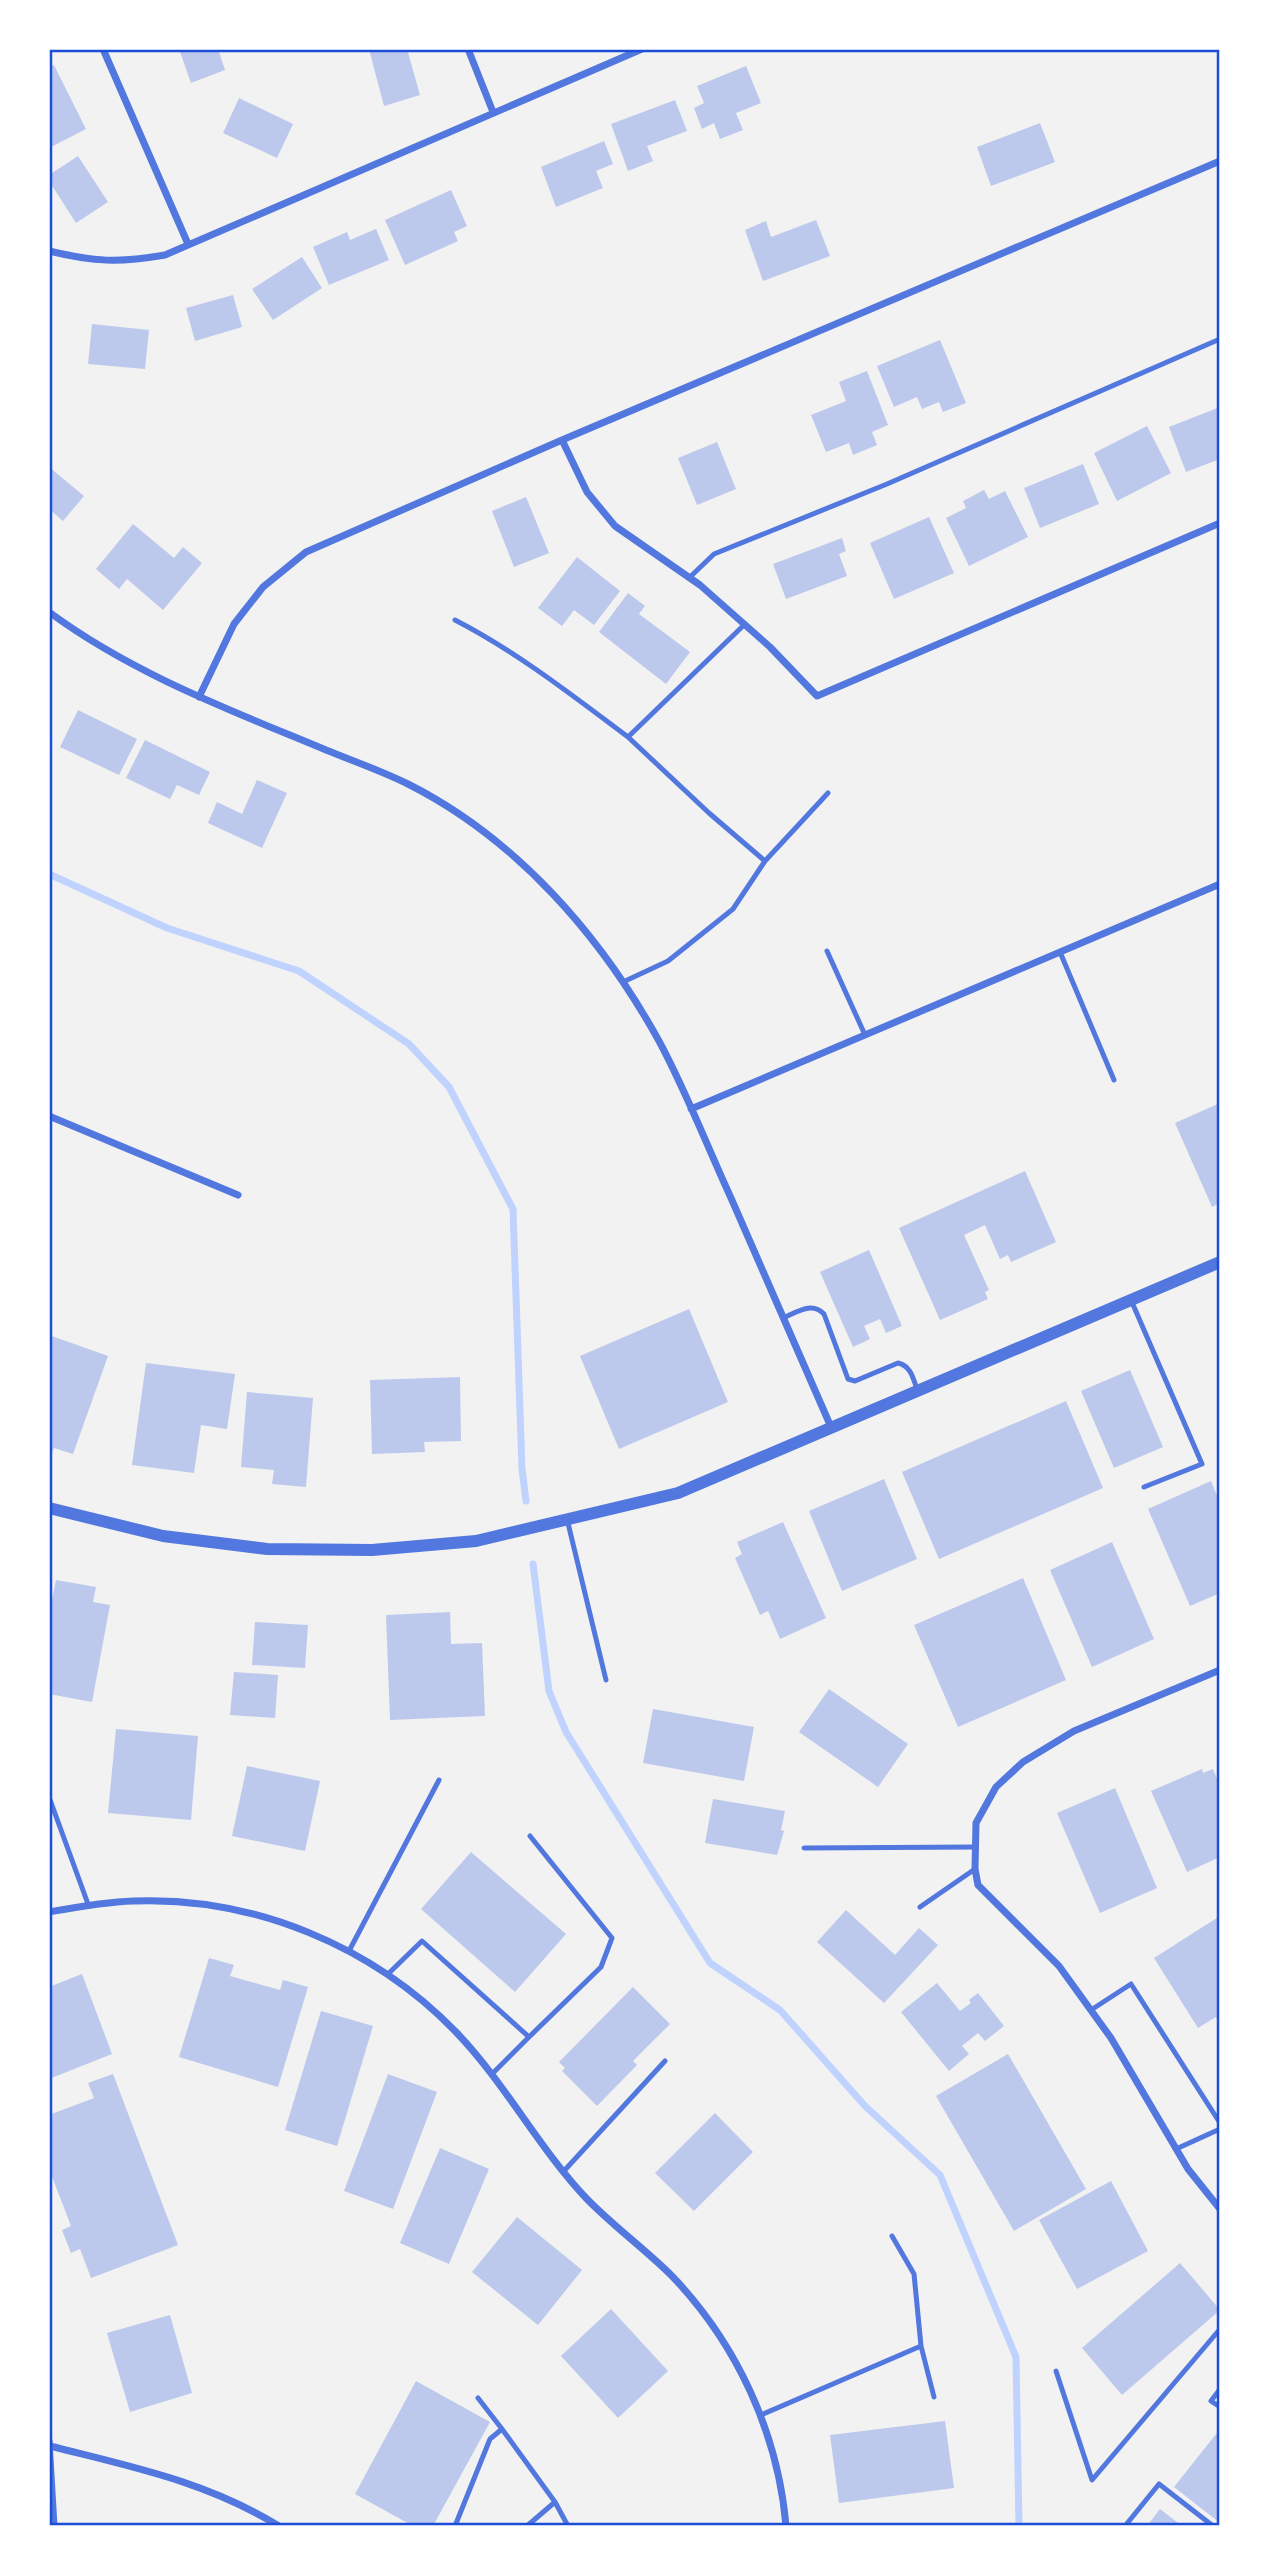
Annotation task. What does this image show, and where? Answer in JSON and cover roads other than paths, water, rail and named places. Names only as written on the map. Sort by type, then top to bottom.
[{"type":"street","points":[[103,49],[188,244]]},
{"type":"street","points":[[468,49],[493,112]]},
{"type":"street","points":[[49,251],[86,260],[127,261],[165,255],[642,49]]},
{"type":"street","points":[[199,697],[234,624],[263,586],[306,552],[562,440],[1220,162]]},
{"type":"street","points":[[562,440],[587,492],[615,526],[690,578],[770,647],[817,696],[1220,523]]},
{"type":"street","points":[[49,612],[125,662],[199,697],[409,784],[462,817],[511,855],[556,897],[597,944],[659,1042],[831,1427]]},
{"type":"street","points":[[691,1109],[1220,884]]},
{"type":"street","points":[[49,1116],[238,1195]]},
{"type":"street","points":[[49,1508],[163,1536],[267,1549],[372,1550],[476,1541],[678,1493],[1220,1262]]},
{"type":"street","points":[[1220,1670],[1074,1731],[1023,1762],[996,1787],[976,1823],[975,1870],[978,1885],[1059,1966],[1091,2010],[1111,2038],[1188,2168],[1220,2209]]},
{"type":"street","points":[[49,1912],[88,1904],[133,1900],[178,1901],[266,1917],[309,1932],[349,1951],[387,1974],[423,2001],[456,2032],[492,2074],[549,2156],[587,2200],[671,2275],[700,2308],[746,2381],[761,2415],[776,2461],[786,2526]]},
{"type":"street","points":[[54,2526],[49,2444],[215,2492],[279,2526]]},
{"type":"lane","points":[[690,578],[714,554],[887,484],[1220,339]]},
{"type":"lane","points":[[455,620],[482,634],[555,683],[628,737],[765,861]]},
{"type":"lane","points":[[628,737],[744,624]]},
{"type":"lane","points":[[623,982],[668,961],[733,909],[765,861],[828,793]]},
{"type":"lane","points":[[827,951],[865,1035]]},
{"type":"lane","points":[[1060,952],[1114,1080]]},
{"type":"lane","points":[[1131,1300],[1202,1464],[1144,1487]]},
{"type":"lane","points":[[783,1318],[809,1307],[819,1309],[824,1314],[848,1379],[855,1381],[898,1363],[904,1364],[910,1370],[918,1391]]},
{"type":"lane","points":[[567,1519],[606,1680]]},
{"type":"lane","points":[[349,1951],[439,1780]]},
{"type":"lane","points":[[49,1797],[88,1904]]},
{"type":"lane","points":[[492,2074],[601,1967],[612,1938],[530,1836]]},
{"type":"lane","points":[[804,1849],[976,1847]]},
{"type":"lane","points":[[920,1907],[975,1870]]},
{"type":"lane","points":[[387,1974],[422,1941],[529,2037]]},
{"type":"lane","points":[[1091,2010],[1131,1984],[1220,2123]]},
{"type":"lane","points":[[563,2172],[665,2061]]},
{"type":"lane","points":[[1176,2149],[1220,2129]]},
{"type":"lane","points":[[892,2236],[914,2274],[921,2346],[934,2398]]},
{"type":"lane","points":[[1056,2371],[1092,2480],[1220,2329]]},
{"type":"lane","points":[[761,2415],[921,2346]]},
{"type":"lane","points":[[1220,2389],[1212,2401],[1220,2407]]},
{"type":"lane","points":[[478,2398],[555,2502],[568,2526]]},
{"type":"lane","points":[[455,2526],[490,2439],[502,2429]]},
{"type":"lane","points":[[1125,2526],[1158,2484],[1213,2526]]},
{"type":"lane","points":[[527,2526],[555,2502]]},
{"type":"waterway","points":[[49,874],[167,928],[299,971],[409,1044],[449,1087],[513,1209],[522,1469],[526,1501]]},
{"type":"waterway","points":[[533,1564],[549,1691],[566,1732],[710,1963],[780,2010],[865,2106],[940,2175],[1016,2357],[1019,2526]]}]
